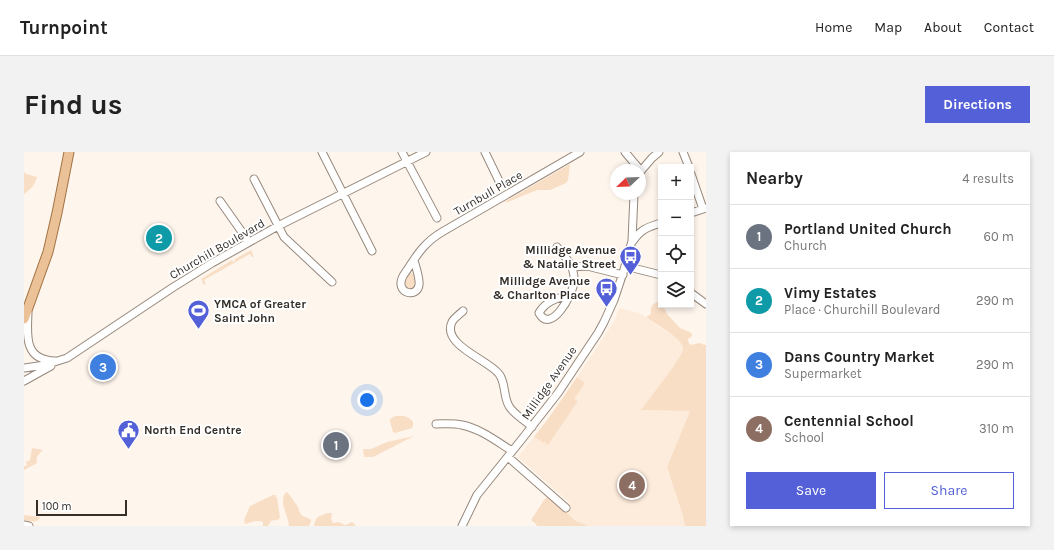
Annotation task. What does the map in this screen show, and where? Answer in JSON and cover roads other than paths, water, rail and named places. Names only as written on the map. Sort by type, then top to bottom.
[{"type":"main road","points":[[24,319],[48,252],[69,152]]},
{"type":"street","points":[[322,152],[372,251]]},
{"type":"street","points":[[402,152],[437,218]]},
{"type":"street","name":"Churchill Boulevard","points":[[24,368],[61,361],[72,356],[193,274],[278,226],[426,152]]},
{"type":"street","points":[[485,152],[499,181]]},
{"type":"street","name":"Turnbull Place","points":[[414,260],[424,246],[438,234],[567,155],[580,152]]},
{"type":"street","points":[[625,152],[634,164]]},
{"type":"street","points":[[646,165],[659,152]]},
{"type":"street","points":[[683,152],[687,164]]},
{"type":"street","points":[[254,179],[284,237],[332,282]]},
{"type":"street","points":[[694,182],[705,209],[694,212]]},
{"type":"street","name":"Millidge Avenue","points":[[462,526],[477,495],[558,393],[598,333],[614,300],[632,241],[634,200]]},
{"type":"street","points":[[220,201],[249,242]]},
{"type":"street","points":[[632,241],[642,230],[658,224]]},
{"type":"street","points":[[557,247],[572,267],[575,282],[570,296]]},
{"type":"street","points":[[572,267],[587,266],[622,275]]},
{"type":"street","points":[[625,266],[658,274]]},
{"type":"street","points":[[694,295],[706,304]]},
{"type":"street","points":[[28,308],[27,341],[31,350],[38,357],[61,361]]},
{"type":"street","points":[[463,311],[452,322],[452,334],[455,340],[465,350],[497,370],[503,381],[509,406],[532,427]]},
{"type":"street","points":[[24,381],[61,361]]},
{"type":"street","points":[[436,424],[461,425],[482,432],[510,454],[566,508]]},
{"type":"street","points":[[24,525],[29,526]]},
{"type":"place","name":"Vimy Estates","points":[[159,238]]},
{"type":"place","name":"Millidge Avenue & Natalie Street","points":[[631,276]]},
{"type":"place","name":"Millidge Avenue & Charlton Place","points":[[606,308]]},
{"type":"place","name":"YMCA of Greater Saint John","points":[[199,330]]},
{"type":"place","name":"Dans Country Market","points":[[103,367]]},
{"type":"place","name":"Portland United Church","points":[[336,445]]},
{"type":"place","name":"North End Centre","points":[[128,450]]},
{"type":"place","name":"Centennial School","points":[[632,485]]}]
